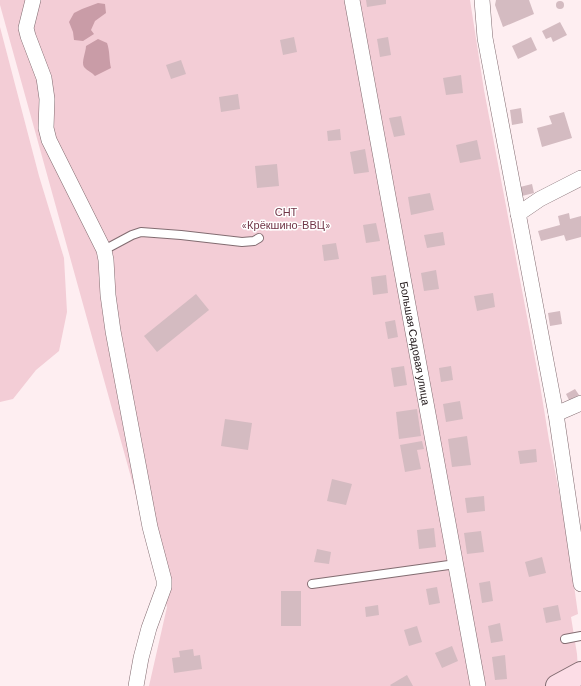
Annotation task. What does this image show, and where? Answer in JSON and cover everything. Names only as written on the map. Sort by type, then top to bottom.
[{"type":"main road","points":[[557,686],[581,673]]},
{"type":"street","points":[[33,0],[26,28],[44,78],[47,99],[46,128],[49,140],[104,250],[113,331],[150,527],[164,580],[164,587],[149,628],[141,658],[136,686]]},
{"type":"street","name":"Большая Садовая улица","points":[[352,0],[478,686]]},
{"type":"street","points":[[482,0],[486,44],[556,414],[581,584]]},
{"type":"street","points":[[518,214],[540,199],[581,178]]},
{"type":"street","points":[[556,414],[581,403]]},
{"type":"lane","points":[[104,250],[132,234],[141,232],[242,242],[254,241],[259,238]]},
{"type":"lane","points":[[312,584],[456,564]]},
{"type":"lane","points":[[565,639],[581,636]]},
{"type":"green space","name":"СНТ «Крёкшино-ВВЦ»","points":[[0,0],[470,0],[484,90],[566,528],[578,614],[571,617],[577,654],[579,686],[149,686],[167,607],[0,5]]},
{"type":"green space","points":[[0,27],[39,176],[64,258],[67,312],[59,351],[36,370],[13,399],[0,402]]},
{"type":"shaded area","points":[[98,3],[105,4],[106,13],[95,21],[91,30],[94,34],[83,41],[74,40],[69,22],[74,13]]},
{"type":"shaded area","points":[[98,39],[107,43],[111,68],[95,76],[84,67],[83,62],[86,46]]},
{"type":"building","points":[[366,0],[386,0],[386,4],[367,7]]},
{"type":"building","points":[[496,0],[529,0],[534,14],[503,27],[495,5]]},
{"type":"building","points":[[558,1],[562,1],[564,5],[562,9],[558,9],[556,7],[556,3]]},
{"type":"building","points":[[560,22],[567,35],[553,42],[551,37],[546,39],[542,31]]},
{"type":"building","points":[[294,37],[297,52],[283,55],[280,40]]},
{"type":"building","points":[[388,37],[391,55],[380,57],[377,39]]},
{"type":"building","points":[[531,37],[537,50],[518,59],[512,46]]},
{"type":"building","points":[[181,60],[186,74],[171,79],[166,65]]},
{"type":"building","points":[[461,75],[463,93],[446,95],[443,78]]},
{"type":"building","points":[[238,94],[240,109],[221,112],[219,97]]},
{"type":"building","points":[[521,108],[523,123],[512,125],[510,110]]},
{"type":"building","points":[[564,112],[572,138],[542,147],[537,128],[552,124],[549,116]]},
{"type":"building","points":[[401,116],[405,135],[394,137],[389,118]]},
{"type":"building","points":[[340,129],[341,140],[328,141],[327,131]]},
{"type":"building","points":[[477,140],[481,159],[460,163],[456,145]]},
{"type":"building","points":[[365,149],[369,172],[354,174],[350,152]]},
{"type":"building","points":[[277,164],[279,186],[257,188],[255,166]]},
{"type":"building","points":[[532,184],[534,193],[522,196],[520,187]]},
{"type":"building","points":[[430,193],[434,210],[411,215],[408,197]]},
{"type":"building","points":[[569,213],[570,219],[581,216],[581,237],[566,241],[564,235],[541,241],[538,231],[560,225],[558,216]]},
{"type":"building","points":[[376,223],[380,241],[366,243],[363,225]]},
{"type":"building","points":[[443,232],[445,245],[427,248],[424,235]]},
{"type":"building","points":[[336,243],[339,259],[324,261],[322,245]]},
{"type":"building","points":[[436,270],[439,289],[424,291],[421,273]]},
{"type":"building","points":[[386,275],[388,293],[373,295],[371,277]]},
{"type":"building","points":[[493,293],[495,307],[477,311],[474,296]]},
{"type":"building","points":[[196,294],[209,310],[157,352],[144,336]]},
{"type":"building","points":[[560,311],[562,324],[550,326],[548,313]]},
{"type":"building","points":[[395,320],[398,337],[388,339],[385,322]]},
{"type":"building","points":[[404,366],[407,385],[394,387],[391,368]]},
{"type":"building","points":[[451,366],[453,380],[441,382],[439,368]]},
{"type":"building","points":[[575,389],[579,395],[569,400],[566,394]]},
{"type":"building","points":[[460,401],[463,419],[446,422],[443,404]]},
{"type":"building","points":[[417,409],[421,436],[399,439],[396,412]]},
{"type":"building","points":[[225,419],[252,423],[248,450],[221,446]]},
{"type":"building","points":[[467,436],[471,465],[452,467],[448,439]]},
{"type":"building","points":[[422,441],[424,449],[417,450],[421,469],[405,472],[400,445]]},
{"type":"building","points":[[536,449],[537,462],[520,464],[518,451]]},
{"type":"building","points":[[332,479],[352,484],[346,505],[327,501]]},
{"type":"building","points":[[484,496],[485,511],[467,513],[465,498]]},
{"type":"building","points":[[434,528],[436,547],[419,549],[417,530]]},
{"type":"building","points":[[481,531],[484,552],[467,554],[464,533]]},
{"type":"building","points":[[317,549],[331,552],[329,564],[314,562]]},
{"type":"building","points":[[542,557],[546,573],[529,577],[525,562]]},
{"type":"building","points":[[490,581],[493,601],[482,603],[479,583]]},
{"type":"building","points":[[437,587],[440,603],[429,605],[426,589]]},
{"type":"building","points":[[281,591],[301,591],[301,626],[281,626]]},
{"type":"building","points":[[378,605],[379,615],[366,617],[365,607]]},
{"type":"building","points":[[558,605],[561,620],[546,623],[543,608]]},
{"type":"building","points":[[500,623],[503,641],[491,643],[488,626]]},
{"type":"building","points":[[417,626],[422,642],[409,646],[404,630]]},
{"type":"building","points":[[452,646],[458,661],[442,668],[435,653]]},
{"type":"building","points":[[193,649],[194,656],[200,655],[202,669],[174,673],[172,658],[180,657],[179,651]]},
{"type":"building","points":[[505,655],[507,679],[495,680],[492,657]]},
{"type":"building","points":[[407,675],[413,686],[390,685]]}]
